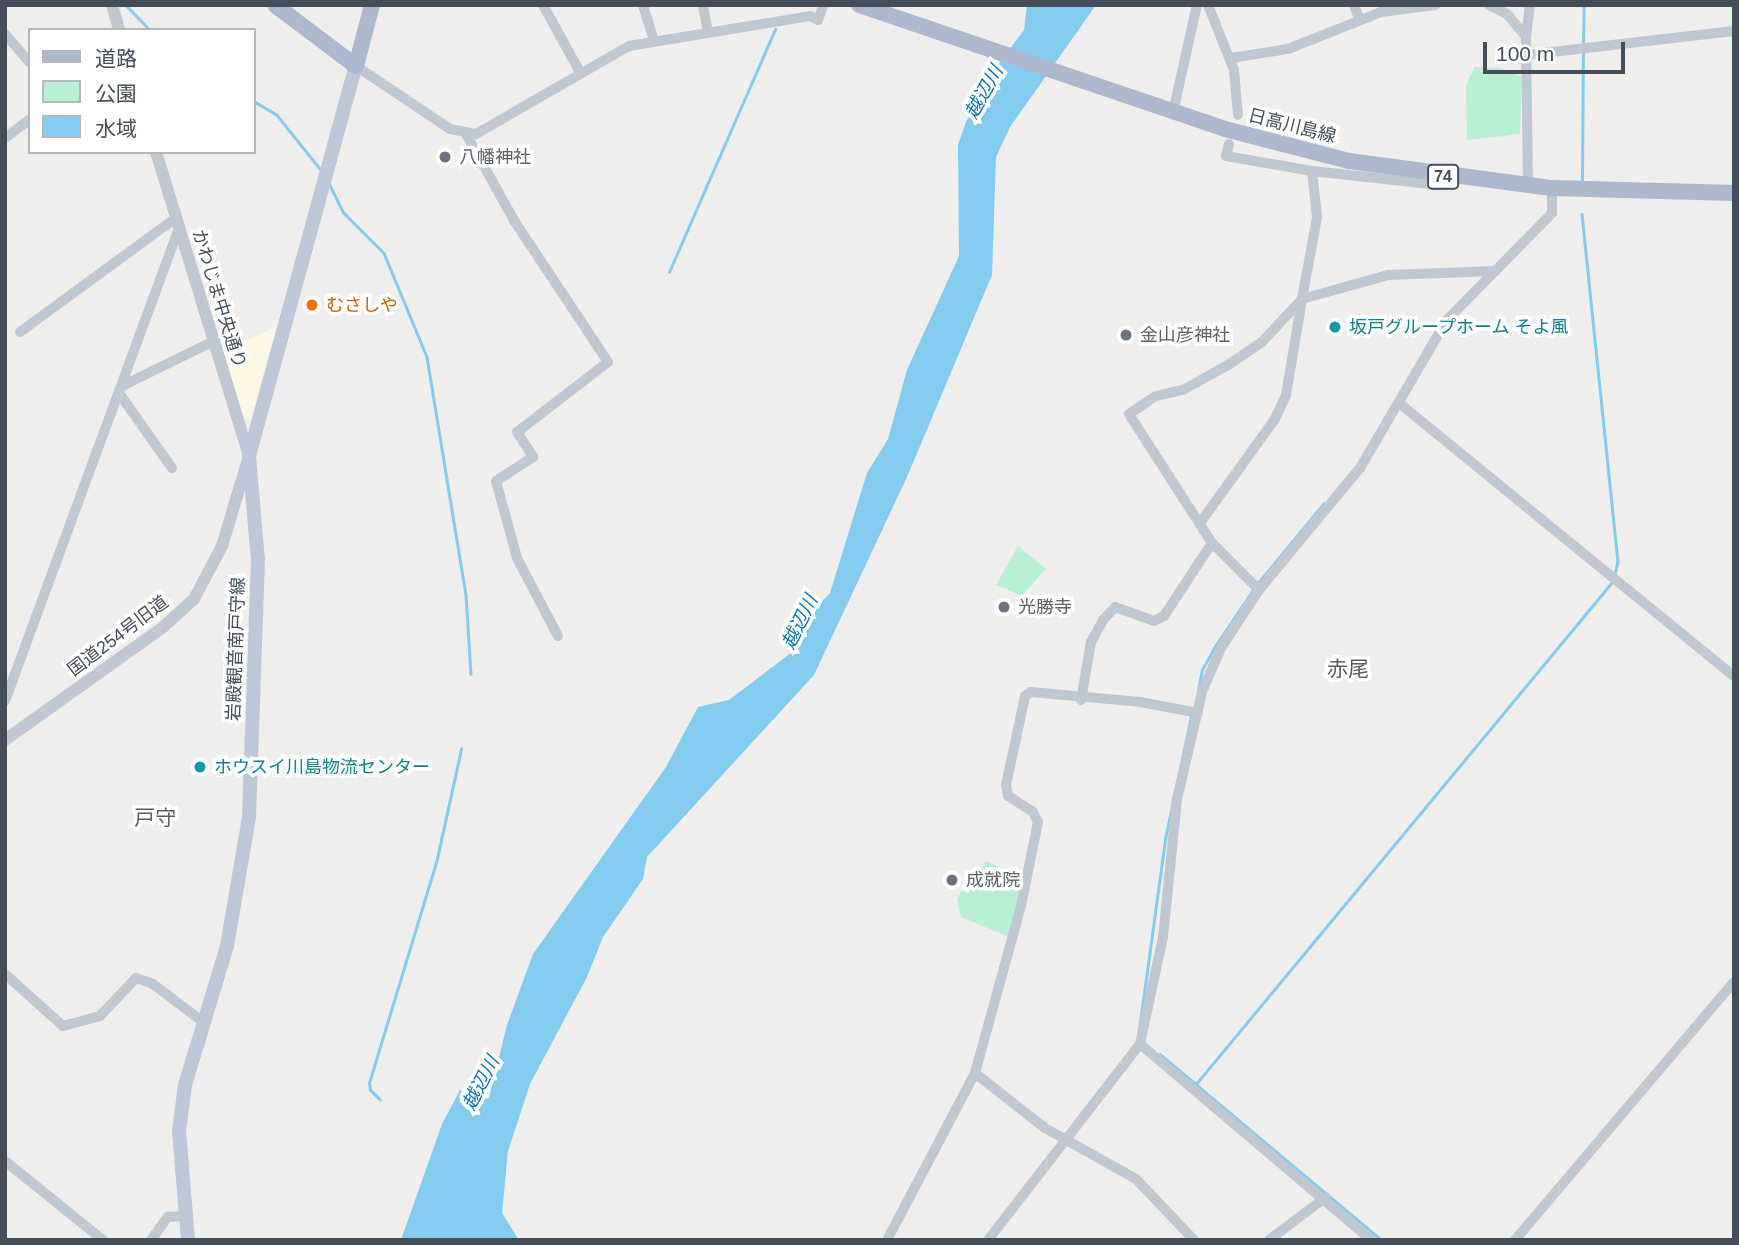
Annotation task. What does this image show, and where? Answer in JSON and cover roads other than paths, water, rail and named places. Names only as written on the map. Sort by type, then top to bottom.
[{"type":"main road","points":[[275,5],[356,66],[372,5]]},
{"type":"main road","name":"日高川島線","points":[[863,7],[1167,110],[1349,161],[1454,178],[1552,188],[1734,193]]},
{"type":"main road","name":"岩殿観音南戸守線","points":[[188,1240],[179,1131],[185,1085],[232,923],[250,817],[258,561],[249,456],[356,66]]},
{"type":"street","points":[[112,5],[118,28]]},
{"type":"street","points":[[543,5],[580,72]]},
{"type":"street","points":[[643,5],[654,40]]},
{"type":"street","points":[[703,5],[708,33]]},
{"type":"street","points":[[1167,110],[1197,5]]},
{"type":"street","points":[[1208,5],[1231,58],[1239,94],[1238,116]]},
{"type":"street","points":[[1354,5],[1359,18]]},
{"type":"street","points":[[1231,58],[1288,49],[1359,18],[1436,5]]},
{"type":"street","points":[[1489,5],[1507,14],[1526,37]]},
{"type":"street","points":[[1528,186],[1526,37],[1530,5]]},
{"type":"street","points":[[356,66],[443,125],[466,134],[482,133],[580,72],[629,46],[810,16],[818,20],[823,6]]},
{"type":"street","points":[[1526,55],[1734,31]]},
{"type":"street","points":[[5,34],[28,61]]},
{"type":"street","points":[[5,138],[28,121]]},
{"type":"street","points":[[466,134],[515,222],[608,362],[517,432],[533,457],[496,481],[517,558],[558,636]]},
{"type":"street","points":[[1229,144],[1226,156],[1312,171],[1439,185],[1454,178]]},
{"type":"street","name":"かわじま中央通り","points":[[157,154],[249,456]]},
{"type":"street","points":[[1200,523],[1280,407],[1317,216],[1312,171]]},
{"type":"street","points":[[988,1240],[1140,1044],[1163,937],[1177,799],[1194,712],[1221,648],[1259,590],[1360,468],[1447,320],[1552,213],[1552,188]]},
{"type":"street","points":[[20,332],[177,223]]},
{"type":"street","points":[[5,701],[121,389],[177,223]]},
{"type":"street","points":[[1259,590],[1212,543],[1151,455],[1129,414],[1156,396],[1183,390],[1228,365],[1262,342],[1302,299],[1388,275],[1496,271]]},
{"type":"street","points":[[121,389],[214,341]]},
{"type":"street","points":[[121,389],[172,468]]},
{"type":"street","points":[[1399,403],[1734,676]]},
{"type":"street","name":"国道254号旧道","points":[[5,740],[162,628],[194,599],[222,545],[249,456]]},
{"type":"street","points":[[1081,699],[1090,642],[1102,620],[1115,607],[1154,621],[1164,616],[1212,543]]},
{"type":"street","points":[[887,1240],[975,1073],[1038,836],[1037,816],[1013,801],[1006,791],[1025,695],[1031,692],[1081,699],[1140,702],[1194,712]]},
{"type":"street","points":[[5,974],[63,1026],[100,1016],[136,978],[153,984],[203,1022]]},
{"type":"street","points":[[1515,1240],[1734,982]]},
{"type":"street","points":[[1140,1044],[1326,1197],[1371,1240]]},
{"type":"street","points":[[975,1073],[1066,1141],[1136,1179],[1194,1240]]},
{"type":"street","points":[[5,1161],[103,1240]]},
{"type":"street","points":[[1269,1240],[1326,1197]]},
{"type":"street","points":[[151,1240],[168,1217],[185,1216]]},
{"type":"water","name":"越辺川","points":[[1027,5],[1096,5],[1010,127],[996,157],[992,275],[907,477],[814,675],[647,857],[643,879],[603,937],[587,977],[530,1084],[508,1151],[502,1213],[519,1240],[401,1240],[442,1124],[460,1090],[489,1098],[507,1025],[533,954],[666,767],[698,707],[729,700],[800,646],[814,610],[830,593],[867,473],[888,439],[907,370],[959,256],[958,145],[988,78],[1024,30]]},
{"type":"waterway","points":[[126,5],[148,28]]},
{"type":"waterway","points":[[1583,44],[1584,5]]},
{"type":"waterway","points":[[669,272],[775,29]]},
{"type":"waterway","points":[[1582,180],[1583,51]]},
{"type":"waterway","points":[[256,102],[277,115],[321,170]]},
{"type":"waterway","points":[[330,185],[343,212],[384,253],[427,357],[466,595],[471,674]]},
{"type":"waterway","points":[[1582,214],[1618,562],[1615,574]]},
{"type":"waterway","points":[[1257,584],[1324,503]]},
{"type":"waterway","points":[[1196,1084],[1613,581]]},
{"type":"waterway","points":[[1198,690],[1202,670],[1253,590]]},
{"type":"waterway","points":[[1138,1037],[1165,839],[1191,717]]},
{"type":"waterway","points":[[380,1100],[370,1090],[369,1083],[436,863],[461,749]]},
{"type":"waterway","points":[[1160,1054],[1382,1240]]},
{"type":"place","name":"八幡神社","points":[[445,157]]},
{"type":"place","name":"むさしや","points":[[312,305]]},
{"type":"place","name":"坂戸グループホーム そよ風","points":[[1335,327]]},
{"type":"place","name":"金山彦神社","points":[[1126,335]]},
{"type":"place","name":"光勝寺","points":[[1004,607]]},
{"type":"place","name":"ホウスイ川島物流センター","points":[[200,767]]},
{"type":"place","name":"成就院","points":[[952,880]]},
{"type":"district","name":"赤尾","points":[[1348,669]]},
{"type":"district","name":"戸守","points":[[155,818]]}]
